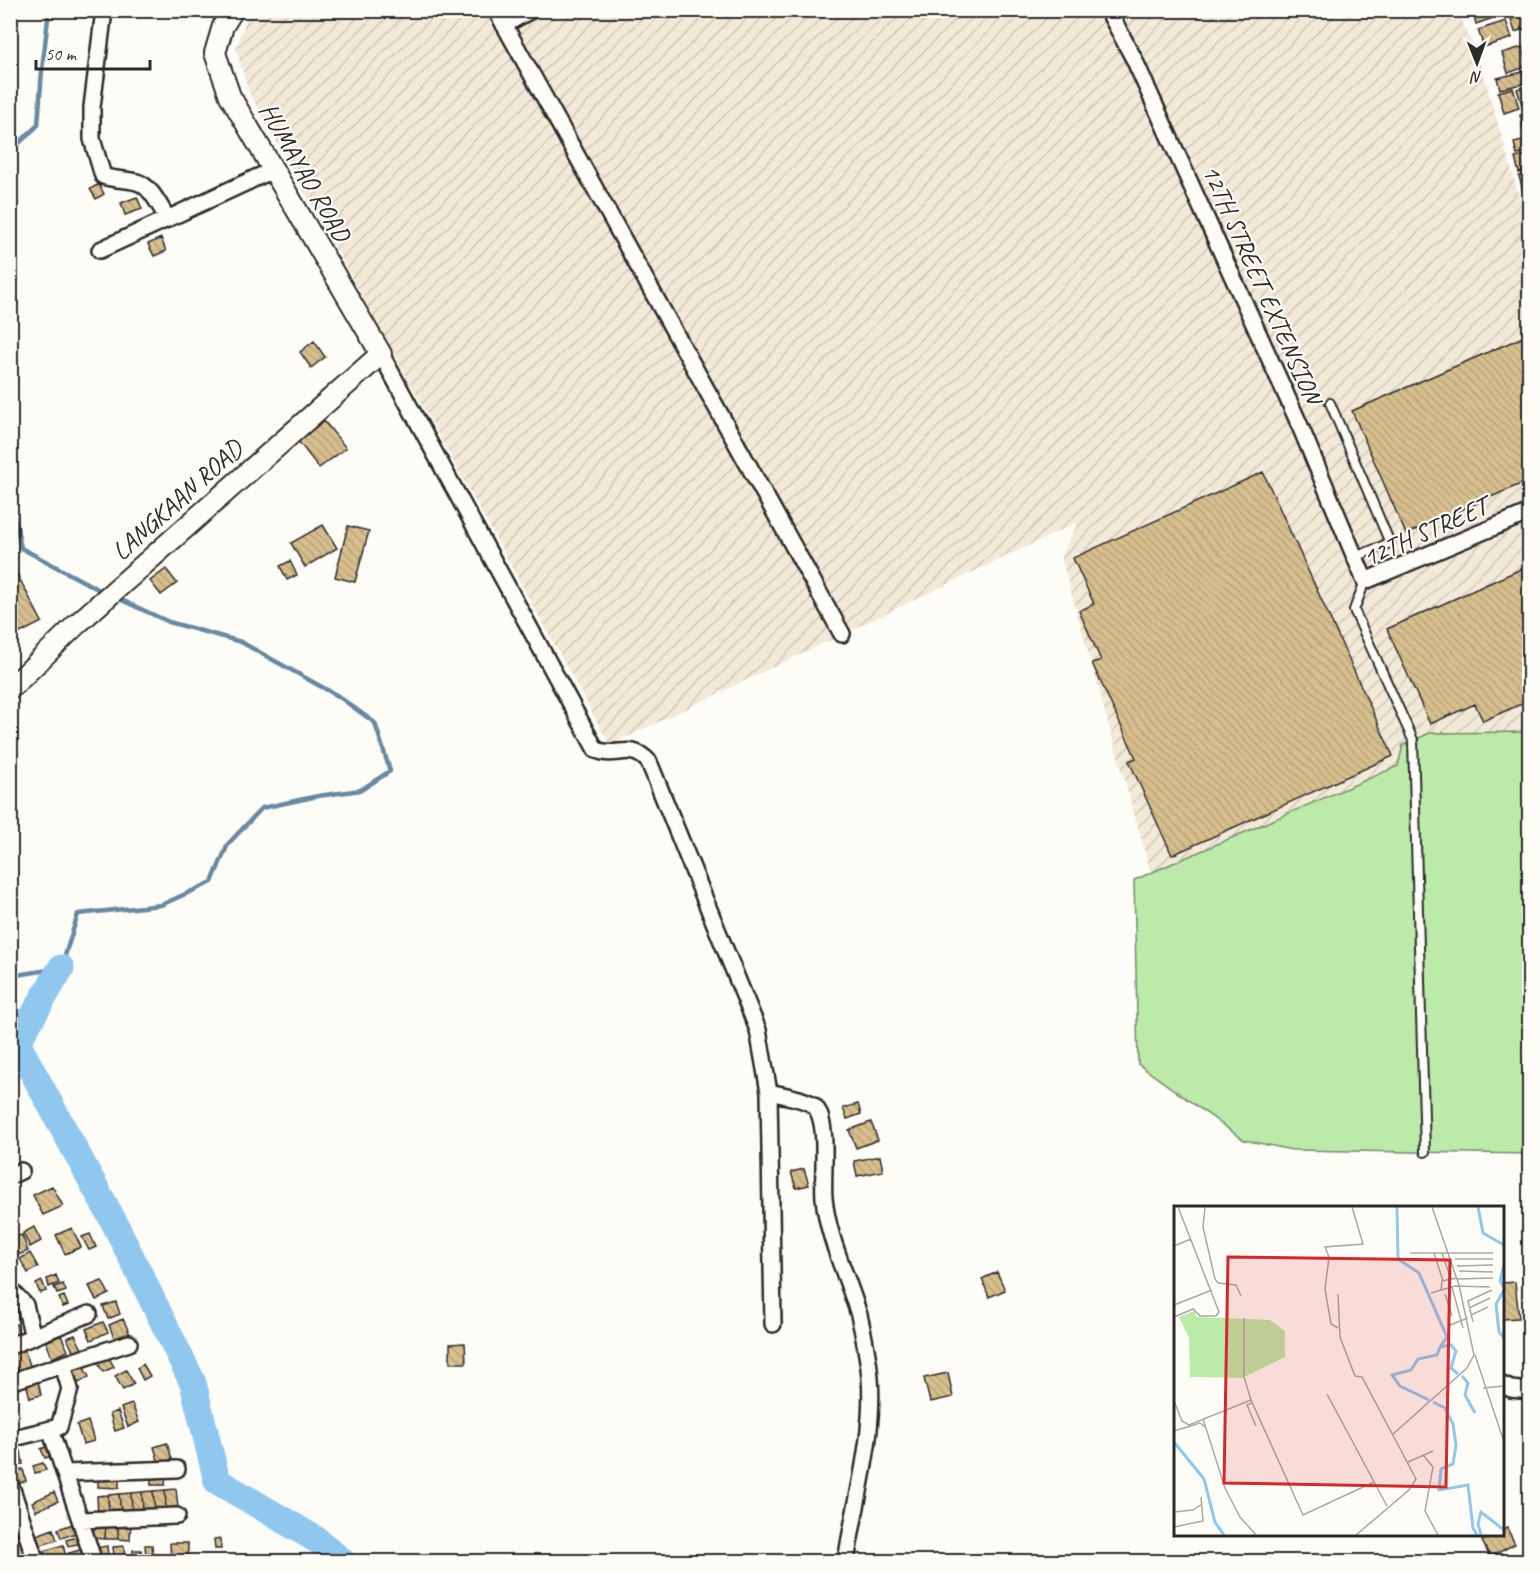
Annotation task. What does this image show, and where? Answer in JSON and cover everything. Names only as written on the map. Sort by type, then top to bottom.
[{"type":"street","points":[[104,10],[92,107],[92,139],[103,176],[116,181],[138,182],[148,188],[168,219]]},
{"type":"street","name":"HUMAYAO ROAD","points":[[233,10],[223,26],[215,53],[230,96],[381,354]]},
{"type":"street","points":[[496,10],[842,634]]},
{"type":"street","points":[[504,25],[531,10]]},
{"type":"street","name":"12TH STREET EXTENSION","points":[[1108,10],[1134,59],[1297,419],[1365,581]]},
{"type":"street","points":[[100,250],[273,170]]},
{"type":"street","points":[[381,354],[596,750],[604,754],[628,750],[641,753],[649,762],[758,1030],[769,1092],[773,1324]]},
{"type":"street","name":"LANGKAAN ROAD","points":[[10,688],[77,624],[381,354]]},
{"type":"street","name":"12TH STREET","points":[[1365,581],[1530,512]]},
{"type":"street","points":[[769,1092],[816,1107],[823,1136],[824,1198],[831,1238],[858,1315],[868,1358],[871,1412],[846,1562]]},
{"type":"street","points":[[10,1288],[25,1305],[33,1337]]},
{"type":"street","points":[[10,1346],[89,1314]]},
{"type":"street","points":[[10,1382],[129,1343]]},
{"type":"street","points":[[10,1439],[58,1427],[70,1389],[63,1365]]},
{"type":"street","points":[[1504,1386],[1510,1389],[1530,1391]]},
{"type":"street","points":[[50,1429],[94,1562]]},
{"type":"street","points":[[64,1473],[177,1469]]},
{"type":"street","points":[[10,1484],[36,1562]]},
{"type":"street","points":[[81,1520],[177,1516]]},
{"type":"lane","points":[[1330,403],[1390,543],[1354,557]]},
{"type":"lane","name":"12TH STREET","points":[[1365,581],[1354,610],[1413,740],[1425,1152]]},
{"type":"shaded area","points":[[249,10],[1458,11],[1479,60],[1529,229],[1529,1154],[1292,1150],[1244,1140],[1138,1064],[1134,880],[1151,873],[1061,557],[1078,522],[610,745],[248,90],[236,49]]},
{"type":"green space","points":[[1529,732],[1529,1154],[1292,1150],[1244,1140],[1138,1064],[1134,880],[1398,766],[1403,745],[1430,733]]},
{"type":"building","points":[[1472,10],[1502,10],[1504,14],[1476,24]]},
{"type":"building","points":[[1530,13],[1530,27],[1515,32],[1511,19]]},
{"type":"building","points":[[1506,21],[1512,38],[1484,47],[1478,30]]},
{"type":"building","points":[[1522,47],[1528,66],[1508,73],[1502,53]]},
{"type":"building","points":[[1523,72],[1526,83],[1500,89],[1497,78]]},
{"type":"building","points":[[1530,85],[1530,103],[1522,105],[1517,89]]},
{"type":"building","points":[[1513,88],[1519,108],[1504,113],[1498,92]]},
{"type":"building","points":[[10,91],[15,91],[18,122],[10,123]]},
{"type":"building","points":[[1530,113],[1530,132],[1524,133],[1520,115]]},
{"type":"building","points":[[1530,139],[1530,151],[1517,155],[1514,143]]},
{"type":"building","points":[[1530,154],[1530,170],[1519,173],[1515,158]]},
{"type":"building","points":[[1530,174],[1530,206],[1527,207],[1519,176]]},
{"type":"building","points":[[99,184],[104,194],[96,199],[90,189]]},
{"type":"building","points":[[137,197],[142,209],[125,215],[121,203]]},
{"type":"building","points":[[161,238],[166,251],[154,256],[148,244]]},
{"type":"building","points":[[1530,334],[1530,480],[1406,534],[1352,411]]},
{"type":"building","points":[[314,341],[325,357],[311,368],[300,352]]},
{"type":"building","points":[[324,421],[346,448],[319,468],[298,441]]},
{"type":"building","points":[[1263,472],[1393,756],[1172,855],[1129,761],[1136,758],[1092,663],[1101,660],[1079,611],[1094,604],[1073,558]]},
{"type":"building","points":[[323,525],[337,548],[305,567],[291,543]]},
{"type":"building","points":[[348,526],[369,531],[355,582],[335,577]]},
{"type":"building","points":[[290,561],[297,575],[287,580],[280,566]]},
{"type":"building","points":[[1530,565],[1530,700],[1483,721],[1475,704],[1430,724],[1387,629]]},
{"type":"building","points":[[14,568],[42,622],[10,638],[10,570]]},
{"type":"building","points":[[166,569],[177,583],[161,595],[150,581]]},
{"type":"building","points":[[858,1104],[861,1114],[847,1119],[843,1108]]},
{"type":"building","points":[[871,1122],[878,1140],[856,1148],[849,1130]]},
{"type":"building","points":[[880,1156],[883,1171],[857,1176],[854,1161]]},
{"type":"building","points":[[804,1169],[809,1185],[796,1188],[791,1172]]},
{"type":"building","points":[[52,1186],[63,1206],[43,1215],[33,1195]]},
{"type":"building","points":[[34,1227],[41,1241],[30,1247],[23,1233]]},
{"type":"building","points":[[72,1228],[81,1247],[65,1254],[56,1235]]},
{"type":"building","points":[[90,1234],[96,1247],[89,1250],[82,1237]]},
{"type":"building","points":[[22,1235],[28,1251],[18,1255],[12,1238]]},
{"type":"building","points":[[30,1253],[38,1267],[28,1273],[20,1259]]},
{"type":"building","points":[[997,1272],[1005,1290],[989,1297],[982,1279]]},
{"type":"building","points":[[56,1275],[59,1283],[49,1287],[47,1279]]},
{"type":"building","points":[[42,1281],[46,1291],[40,1293],[36,1284]]},
{"type":"building","points":[[102,1281],[109,1294],[96,1300],[89,1286]]},
{"type":"building","points":[[1515,1282],[1519,1318],[1504,1319],[1504,1283]]},
{"type":"building","points":[[63,1284],[66,1291],[57,1294],[54,1287]]},
{"type":"building","points":[[64,1296],[68,1305],[63,1307],[59,1298]]},
{"type":"building","points":[[116,1302],[120,1314],[108,1319],[103,1306]]},
{"type":"building","points":[[123,1319],[130,1334],[115,1340],[109,1325]]},
{"type":"building","points":[[103,1322],[108,1332],[91,1340],[86,1329]]},
{"type":"building","points":[[16,1324],[19,1333],[10,1336],[10,1326]]},
{"type":"building","points":[[61,1335],[68,1351],[52,1358],[46,1342]]},
{"type":"building","points":[[75,1335],[82,1349],[74,1353],[67,1338]]},
{"type":"building","points":[[465,1343],[466,1363],[450,1363],[450,1344]]},
{"type":"building","points":[[23,1346],[31,1368],[10,1375],[10,1351]]},
{"type":"building","points":[[108,1356],[114,1367],[103,1372],[97,1361]]},
{"type":"building","points":[[80,1361],[89,1377],[75,1385],[66,1369]]},
{"type":"building","points":[[143,1364],[150,1376],[143,1380],[137,1368]]},
{"type":"building","points":[[126,1370],[134,1384],[123,1390],[115,1376]]},
{"type":"building","points":[[948,1373],[953,1397],[930,1402],[924,1378]]},
{"type":"building","points":[[38,1381],[41,1395],[30,1398],[26,1383]]},
{"type":"building","points":[[132,1404],[139,1422],[128,1427],[121,1408]]},
{"type":"building","points":[[118,1411],[124,1428],[115,1431],[110,1414]]},
{"type":"building","points":[[88,1421],[94,1441],[83,1444],[77,1425]]},
{"type":"building","points":[[167,1443],[172,1459],[159,1463],[154,1447]]},
{"type":"building","points":[[50,1445],[54,1455],[45,1458],[41,1449]]},
{"type":"building","points":[[21,1451],[23,1464],[10,1465],[10,1452]]},
{"type":"building","points":[[43,1463],[46,1470],[35,1473],[33,1466]]},
{"type":"building","points":[[23,1469],[26,1481],[13,1485],[10,1472]]},
{"type":"building","points":[[151,1471],[166,1472],[165,1485],[151,1485]]},
{"type":"building","points":[[98,1473],[119,1473],[119,1488],[98,1487]]},
{"type":"building","points":[[176,1489],[178,1508],[166,1509],[165,1490]]},
{"type":"building","points":[[165,1490],[166,1509],[155,1510],[153,1491]]},
{"type":"building","points":[[153,1491],[155,1510],[143,1511],[142,1492]]},
{"type":"building","points":[[54,1492],[58,1501],[36,1511],[32,1502]]},
{"type":"building","points":[[142,1492],[143,1511],[132,1512],[131,1493]]},
{"type":"building","points":[[131,1493],[132,1512],[121,1513],[119,1494]]},
{"type":"building","points":[[119,1494],[121,1513],[109,1514],[108,1495]]},
{"type":"building","points":[[108,1495],[109,1514],[98,1515],[97,1496]]},
{"type":"building","points":[[94,1520],[106,1520],[105,1539],[93,1538]]},
{"type":"building","points":[[106,1520],[118,1520],[118,1539],[105,1539]]},
{"type":"building","points":[[118,1520],[131,1521],[130,1540],[118,1539]]},
{"type":"building","points":[[76,1523],[79,1532],[61,1538],[58,1529]]},
{"type":"building","points":[[1507,1528],[1515,1544],[1490,1557],[1482,1541],[1491,1536],[1504,1536],[1504,1529]]},
{"type":"building","points":[[53,1529],[57,1540],[38,1546],[34,1536]]},
{"type":"building","points":[[81,1536],[83,1543],[68,1546],[66,1540]]},
{"type":"building","points":[[220,1538],[221,1549],[215,1549],[214,1539]]},
{"type":"building","points":[[23,1539],[32,1561],[16,1562],[10,1544]]},
{"type":"building","points":[[170,1543],[188,1543],[188,1562],[171,1562]]},
{"type":"building","points":[[63,1545],[67,1561],[48,1562],[44,1551]]},
{"type":"building","points":[[145,1545],[152,1545],[153,1556],[146,1556]]},
{"type":"building","points":[[107,1546],[108,1556],[97,1557],[95,1548]]},
{"type":"building","points":[[124,1546],[125,1562],[115,1562],[113,1547]]},
{"type":"building","points":[[87,1548],[89,1562],[72,1562],[69,1553]]},
{"type":"building","points":[[133,1550],[141,1550],[142,1562],[134,1562]]},
{"type":"waterway","points":[[10,145],[18,144],[38,125],[49,10]]},
{"type":"waterway","points":[[10,494],[21,548],[105,593]]},
{"type":"waterway","points":[[10,976],[61,968],[78,914],[161,905],[212,882],[228,844],[262,808],[361,790],[390,771],[375,723],[338,696],[241,642],[169,622],[115,597]]},
{"type":"waterway","points":[[61,968],[17,1043],[114,1222],[193,1383],[217,1481],[317,1540],[343,1562]]}]
